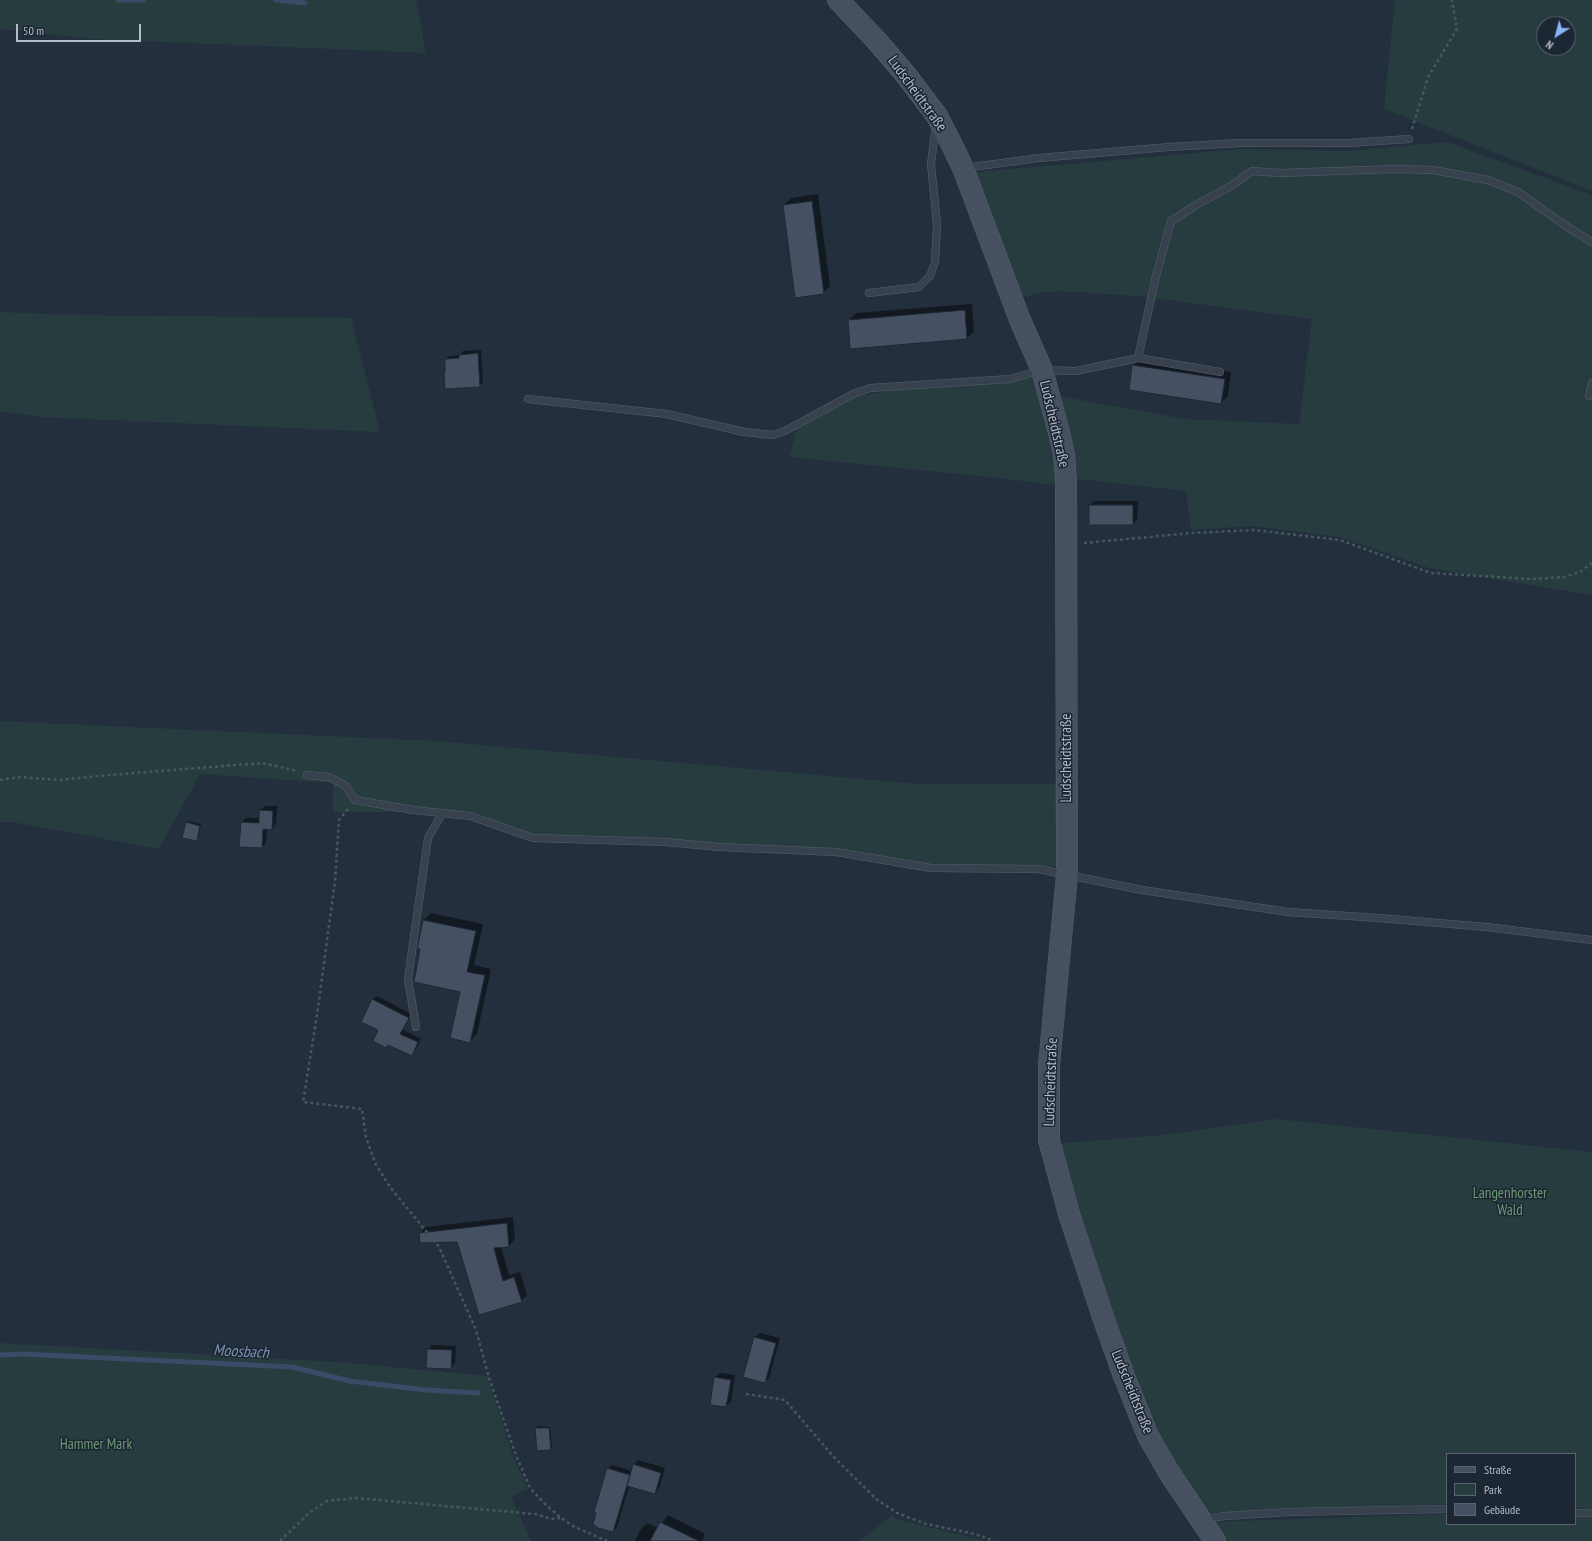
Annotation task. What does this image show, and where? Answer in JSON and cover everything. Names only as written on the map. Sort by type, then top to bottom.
[{"type":"street","name":"Ludscheidtstraße","points":[[838,0],[876,40],[906,75],[937,116],[963,168],[1015,306],[1042,370],[1064,455],[1066,480],[1067,875],[1049,1065],[1049,1140],[1069,1214],[1103,1317],[1124,1376],[1148,1436],[1170,1474],[1215,1541]]},
{"type":"lane","points":[[869,293],[919,287],[930,276],[935,262],[937,225],[931,164],[937,116]]},
{"type":"lane","points":[[963,168],[1039,158],[1169,147],[1240,143],[1349,143],[1409,139]]},
{"type":"lane","points":[[1138,358],[1156,276],[1171,221],[1231,186],[1252,171],[1280,173],[1395,169],[1426,170],[1488,180],[1518,192],[1566,226],[1592,242]]},
{"type":"lane","points":[[528,399],[667,414],[744,432],[773,435],[785,431],[853,394],[870,388],[1010,379],[1042,370],[1076,371],[1138,358],[1220,372]]},
{"type":"lane","points":[[1589,396],[1592,383]]},
{"type":"lane","points":[[307,776],[329,777],[335,780],[346,786],[355,800],[442,814],[470,816],[533,838],[665,842],[719,847],[836,852],[931,868],[1038,869],[1142,890],[1288,912],[1386,918],[1488,927],[1592,940]]},
{"type":"lane","points":[[416,1027],[408,979],[428,838],[442,814]]},
{"type":"lane","points":[[1201,1519],[1289,1512],[1446,1509]]},
{"type":"lane","points":[[1576,1513],[1592,1513]]},
{"type":"path","points":[[1409,139],[1428,77],[1457,29],[1452,0]]},
{"type":"path","points":[[1066,544],[1192,533],[1254,530],[1340,540],[1431,573],[1531,580],[1564,577],[1580,572],[1592,563]]},
{"type":"path","points":[[0,780],[20,777],[59,780],[109,774],[262,763],[300,771],[307,776]]},
{"type":"path","points":[[355,800],[339,820],[335,881],[317,1015],[303,1102],[362,1109],[366,1137],[375,1163],[390,1188],[439,1247],[476,1330],[490,1378],[522,1472],[530,1488],[544,1504],[561,1518],[573,1526],[607,1541]]},
{"type":"path","points":[[746,1394],[785,1400],[832,1455],[876,1499],[897,1513],[926,1524],[976,1534],[994,1541]]},
{"type":"path","points":[[280,1541],[309,1513],[327,1501],[355,1498],[535,1514],[552,1519],[561,1518]]},
{"type":"green space","points":[[0,0],[416,0],[426,53],[93,39],[0,29]]},
{"type":"green space","points":[[1395,0],[1592,0],[1592,191],[1384,109]]},
{"type":"green space","points":[[1447,142],[1592,195],[1592,595],[1429,568],[1340,537],[1251,526],[1191,530],[1186,491],[1070,478],[1053,395],[1185,419],[1299,424],[1312,319],[1138,296],[1058,291],[1017,298],[976,172],[1242,149],[1348,151]]},
{"type":"green space","points":[[0,312],[74,315],[351,318],[380,432],[40,417],[0,411]]},
{"type":"green space","points":[[1037,375],[1062,486],[999,478],[789,457],[797,429],[853,397],[892,390],[1010,382]]},
{"type":"green space","points":[[0,721],[437,741],[918,784],[1065,784],[1065,867],[930,864],[838,849],[533,835],[470,812],[333,812],[333,783],[200,774],[159,849],[12,822],[0,822]]},
{"type":"green space","name":"Langenhorster Wald","points":[[1277,1119],[1592,1152],[1592,1509],[1576,1508],[1576,1453],[1446,1453],[1446,1504],[1206,1513],[1154,1434],[1054,1144],[1163,1135]]},
{"type":"green space","name":"Hammer Mark","points":[[0,1343],[338,1362],[487,1376],[514,1459],[528,1489],[511,1497],[531,1541],[0,1541]]},
{"type":"green space","points":[[1446,1514],[1446,1525],[1576,1525],[1576,1516],[1592,1516],[1592,1541],[1222,1541],[1210,1522]]},
{"type":"green space","points":[[892,1515],[896,1519],[986,1541],[860,1541]]},
{"type":"building","points":[[812,201],[824,294],[795,298],[783,205]]},
{"type":"building","points":[[965,310],[967,339],[850,349],[848,320]]},
{"type":"building","points":[[478,353],[480,387],[445,389],[445,359],[459,358],[459,355]]},
{"type":"building","points":[[1132,365],[1225,379],[1221,404],[1129,390]]},
{"type":"building","points":[[1089,505],[1133,505],[1133,525],[1089,525]]},
{"type":"building","points":[[259,810],[273,811],[272,830],[263,829],[262,848],[239,847],[241,822],[259,823]]},
{"type":"building","points":[[186,822],[200,826],[197,841],[182,838]]},
{"type":"building","points":[[423,920],[476,931],[467,972],[485,975],[470,1043],[450,1038],[460,992],[414,982],[420,949],[417,949]]},
{"type":"building","points":[[372,999],[409,1018],[400,1034],[418,1042],[412,1056],[388,1045],[386,1048],[373,1041],[378,1030],[361,1022]]},
{"type":"building","points":[[507,1223],[509,1247],[494,1248],[503,1281],[514,1277],[522,1302],[479,1315],[457,1242],[420,1243],[419,1233]]},
{"type":"building","points":[[754,1337],[776,1343],[765,1383],[743,1377]]},
{"type":"building","points":[[427,1349],[452,1350],[451,1369],[426,1368]]},
{"type":"building","points":[[714,1377],[731,1380],[726,1407],[710,1405]]},
{"type":"building","points":[[535,1428],[549,1428],[551,1450],[537,1451]]},
{"type":"building","points":[[633,1464],[661,1473],[655,1494],[627,1486]]},
{"type":"building","points":[[607,1468],[630,1475],[613,1532],[598,1528],[593,1524],[596,1513],[594,1512]]},
{"type":"building","points":[[660,1522],[699,1541],[650,1541]]},
{"type":"waterway","points":[[118,0],[143,0]]},
{"type":"waterway","points":[[276,0],[305,3]]},
{"type":"waterway","name":"Moosbach","points":[[0,1355],[23,1354],[292,1367],[350,1381],[426,1390],[478,1393]]}]
